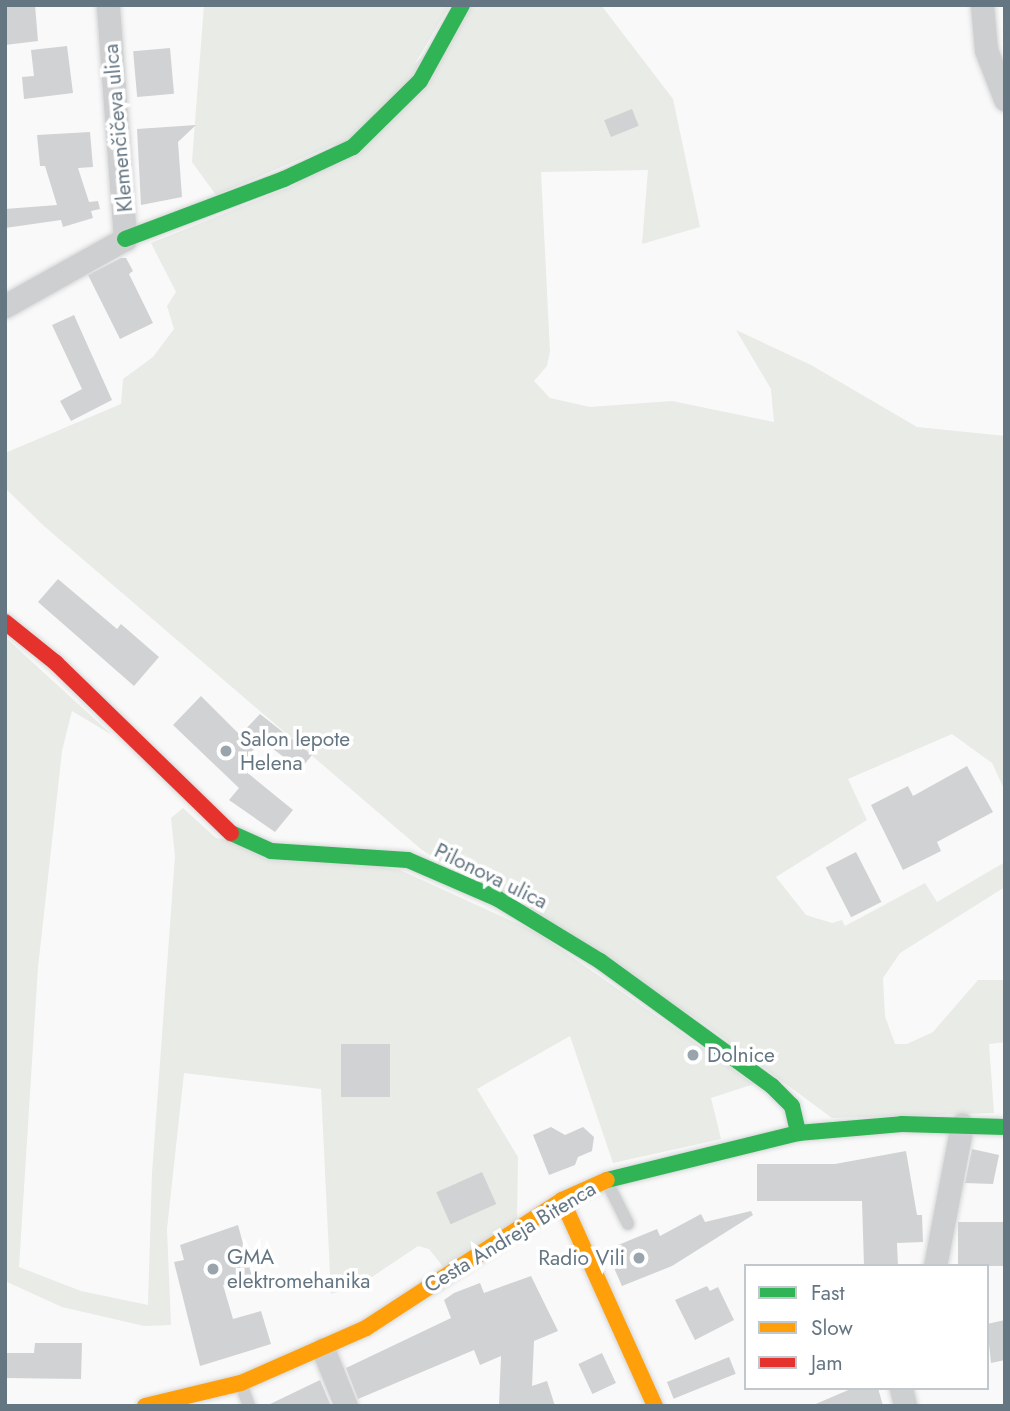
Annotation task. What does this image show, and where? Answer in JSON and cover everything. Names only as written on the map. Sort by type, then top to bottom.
[{"type":"street","name":"Klemenčičeva ulica","points":[[5,306],[125,239],[108,5]]},
{"type":"street","points":[[125,239],[284,179],[353,147],[420,81],[462,5]]},
{"type":"street","points":[[982,5],[986,50],[1005,99]]},
{"type":"street","name":"Pilonova ulica","points":[[5,622],[56,663],[226,831],[271,851],[369,854],[408,860],[498,899],[600,961],[772,1086],[792,1106],[798,1133]]},
{"type":"street","name":"Cesta Andreja Bitenca","points":[[145,1406],[201,1400],[366,1328],[562,1200],[606,1180],[798,1133],[902,1124],[1005,1127]]},
{"type":"street","points":[[935,1264],[962,1125]]},
{"type":"street","points":[[562,1200],[655,1406]]},
{"type":"street","points":[[323,1349],[346,1406]]},
{"type":"lane","points":[[606,1180],[628,1224]]},
{"type":"lane","points":[[241,1383],[249,1406]]},
{"type":"shaded area","points":[[204,5],[450,5],[402,85],[340,142],[216,195],[192,162]]},
{"type":"shaded area","points":[[473,5],[601,5],[673,99],[700,227],[642,244],[648,170],[541,172],[550,352],[547,366],[534,381],[550,398],[590,407],[672,401],[774,422],[771,389],[736,330],[811,365],[917,427],[1005,436],[1005,791],[992,763],[952,734],[848,779],[867,820],[776,877],[806,915],[832,923],[842,920],[845,926],[925,883],[937,902],[1005,862],[1005,887],[900,953],[883,978],[885,1016],[895,1044],[907,1044],[933,1032],[978,980],[1005,980],[1005,1042],[989,1044],[994,1113],[832,1118],[702,1022],[422,850],[44,526],[5,488],[5,453],[121,404],[123,379],[153,357],[174,329],[167,306],[176,292],[151,243],[295,185]]},
{"type":"shaded area","points":[[5,637],[112,735],[72,711],[62,751],[38,967],[19,1267],[81,1291],[148,1305],[152,1173],[175,856],[171,818],[183,808],[216,838],[400,870],[536,932],[754,1084],[711,1098],[721,1139],[613,1163],[570,1036],[477,1089],[518,1157],[517,1220],[444,1268],[429,1249],[418,1246],[360,1285],[331,1294],[321,1089],[184,1073],[167,1229],[171,1325],[144,1326],[62,1307],[5,1281]]},
{"type":"building","points":[[5,5],[35,5],[38,41],[5,45]]},
{"type":"building","points":[[67,46],[73,93],[24,99],[22,77],[34,76],[31,50]]},
{"type":"building","points":[[170,48],[174,94],[137,97],[133,51]]},
{"type":"building","points":[[632,109],[639,126],[611,137],[604,120]]},
{"type":"building","points":[[196,125],[178,142],[182,197],[141,205],[137,129]]},
{"type":"building","points":[[90,132],[93,167],[78,168],[89,202],[98,201],[100,209],[91,211],[93,218],[63,227],[61,220],[5,228],[5,209],[57,205],[45,166],[40,166],[37,135]]},
{"type":"building","points":[[126,258],[133,271],[129,274],[153,323],[120,339],[88,275]]},
{"type":"building","points":[[74,315],[112,400],[71,421],[60,401],[82,389],[52,325]]},
{"type":"building","points":[[58,579],[117,629],[121,624],[159,657],[134,686],[38,602]]},
{"type":"building","points":[[201,696],[240,735],[260,714],[312,755],[300,770],[262,740],[239,766],[293,810],[275,832],[229,800],[239,788],[173,725]]},
{"type":"building","points":[[967,766],[993,812],[937,842],[941,851],[903,870],[871,805],[908,786],[913,796]]},
{"type":"building","points":[[856,852],[881,902],[851,917],[826,867]]},
{"type":"building","points":[[341,1044],[390,1044],[390,1097],[341,1097]]},
{"type":"building","points":[[551,1127],[565,1135],[583,1127],[594,1137],[592,1151],[578,1157],[575,1165],[549,1175],[533,1135]]},
{"type":"building","points":[[972,1149],[999,1155],[993,1184],[965,1183]]},
{"type":"building","points":[[906,1151],[917,1215],[922,1215],[923,1242],[897,1243],[898,1264],[864,1264],[862,1201],[757,1201],[757,1164],[835,1164]]},
{"type":"building","points":[[482,1172],[496,1204],[451,1224],[436,1192]]},
{"type":"building","points":[[751,1211],[753,1215],[672,1266],[622,1286],[606,1250],[657,1229],[660,1236],[701,1214],[705,1222]]},
{"type":"building","points":[[958,1222],[1005,1222],[1005,1266],[958,1264]]},
{"type":"building","points":[[238,1225],[252,1277],[223,1285],[233,1319],[261,1311],[271,1344],[200,1366],[174,1262],[184,1260],[180,1245]]},
{"type":"building","points":[[531,1276],[558,1331],[534,1341],[532,1386],[547,1381],[555,1406],[499,1406],[501,1356],[480,1365],[474,1350],[358,1399],[346,1368],[451,1318],[444,1300],[454,1293],[480,1283],[484,1293]]},
{"type":"building","points":[[707,1286],[710,1291],[718,1287],[734,1320],[695,1340],[675,1300]]},
{"type":"building","points":[[1005,1320],[1005,1360],[991,1363],[989,1324]]},
{"type":"building","points":[[35,1343],[82,1343],[81,1379],[5,1378],[5,1353],[34,1353]]},
{"type":"building","points":[[602,1353],[616,1383],[592,1394],[578,1364]]},
{"type":"building","points":[[729,1357],[736,1374],[674,1399],[667,1382]]},
{"type":"building","points":[[320,1380],[331,1406],[266,1406]]},
{"type":"building","points":[[848,1390],[879,1390],[883,1406],[811,1406]]},
{"type":"traffic: fast","points":[[125,239],[284,179],[353,147],[420,81],[462,5]]},
{"type":"traffic: fast","points":[[231,833],[271,851],[408,860],[498,899],[600,961],[772,1086],[792,1106],[798,1133]]},
{"type":"traffic: fast","points":[[607,1180],[798,1133],[902,1124],[1005,1127]]},
{"type":"traffic: slow","points":[[145,1406],[241,1383],[366,1328],[562,1200],[607,1180]]},
{"type":"traffic: slow","points":[[562,1200],[655,1406]]},
{"type":"traffic: jam","points":[[5,622],[56,663],[231,833]]},
{"type":"place","name":"Salon lepote Helena","points":[[226,751]]},
{"type":"place","name":"Dolnice","points":[[693,1055]]},
{"type":"place","name":"Radio Vili","points":[[639,1258]]},
{"type":"place","name":"GMA elektromehanika","points":[[213,1269]]}]
